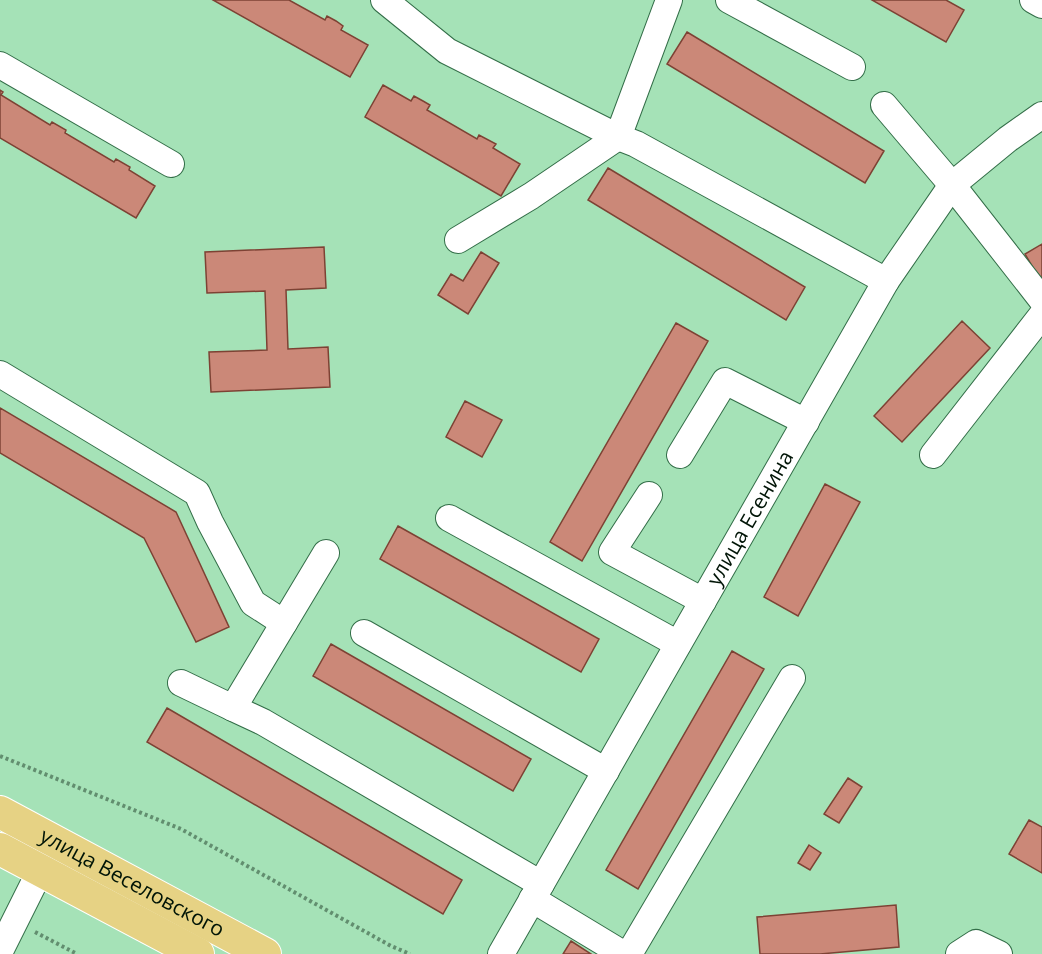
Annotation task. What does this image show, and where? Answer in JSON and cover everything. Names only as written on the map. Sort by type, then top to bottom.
[{"type":"main road","name":"улица Веселовского","points":[[0,812],[265,954]]},
{"type":"main road","name":"улица Веселовского","points":[[0,849],[198,954]]},
{"type":"street","points":[[384,0],[447,51],[636,144],[886,281]]},
{"type":"street","points":[[458,240],[531,196],[618,137],[669,0]]},
{"type":"street","points":[[729,0],[852,67]]},
{"type":"street","points":[[1033,0],[1042,5]]},
{"type":"street","points":[[0,65],[171,164]]},
{"type":"street","points":[[884,105],[952,185],[1042,300]]},
{"type":"street","name":"улица Есенина","points":[[501,954],[886,281],[952,185],[1008,139],[1042,115]]},
{"type":"street","points":[[933,455],[1042,315]]},
{"type":"street","points":[[0,374],[197,493],[253,603],[284,623]]},
{"type":"street","points":[[680,455],[725,381],[806,422]]},
{"type":"street","points":[[649,495],[612,552],[703,601]]},
{"type":"street","points":[[449,518],[678,644]]},
{"type":"street","points":[[233,708],[326,553]]},
{"type":"street","points":[[364,633],[606,771]]},
{"type":"street","points":[[629,954],[792,678]]},
{"type":"street","points":[[181,683],[263,722],[537,891],[623,954]]},
{"type":"street","points":[[5,951],[15,922],[40,871]]},
{"type":"street","points":[[959,954],[976,943],[999,954]]},
{"type":"path","points":[[0,756],[181,829],[391,946],[410,954]]},
{"type":"path","points":[[15,922],[77,954]]},
{"type":"building","points":[[213,0],[289,0],[325,20],[327,16],[336,21],[343,26],[341,30],[368,45],[350,77]]},
{"type":"building","points":[[872,0],[946,0],[964,10],[946,42]]},
{"type":"building","points":[[687,32],[884,151],[865,183],[667,64]]},
{"type":"building","points":[[383,85],[411,101],[414,96],[430,105],[427,110],[477,139],[479,135],[496,144],[493,148],[520,164],[501,196],[365,117]]},
{"type":"building","points":[[0,90],[3,92],[1,95],[50,125],[52,122],[66,130],[65,133],[114,162],[116,159],[130,167],[129,170],[155,186],[136,218],[0,138]]},
{"type":"building","points":[[608,168],[805,287],[786,320],[588,200]]},
{"type":"building","points":[[1042,244],[1042,283],[1025,254]]},
{"type":"building","points":[[324,247],[326,288],[286,290],[288,349],[328,347],[330,387],[211,392],[209,352],[267,350],[265,291],[207,293],[205,252]]},
{"type":"building","points":[[481,252],[499,263],[468,314],[438,295],[451,274],[463,281]]},
{"type":"building","points":[[962,321],[990,348],[902,442],[874,416]]},
{"type":"building","points":[[676,323],[708,341],[582,561],[550,542]]},
{"type":"building","points":[[465,401],[502,420],[482,457],[446,437]]},
{"type":"building","points":[[0,408],[176,512],[229,627],[196,642],[144,538],[0,453]]},
{"type":"building","points":[[825,484],[860,502],[798,616],[764,597]]},
{"type":"building","points":[[398,526],[599,639],[581,672],[380,559]]},
{"type":"building","points":[[331,644],[531,759],[513,791],[313,676]]},
{"type":"building","points":[[732,651],[764,669],[638,889],[606,870]]},
{"type":"building","points":[[167,708],[462,880],[443,914],[147,742]]},
{"type":"building","points":[[848,778],[862,787],[839,823],[824,814]]},
{"type":"building","points":[[1029,820],[1042,827],[1042,873],[1009,854]]},
{"type":"building","points":[[809,845],[821,853],[810,870],[798,863]]},
{"type":"building","points":[[896,905],[899,947],[820,954],[760,954],[757,917]]},
{"type":"building","points":[[571,941],[591,954],[563,954]]}]
